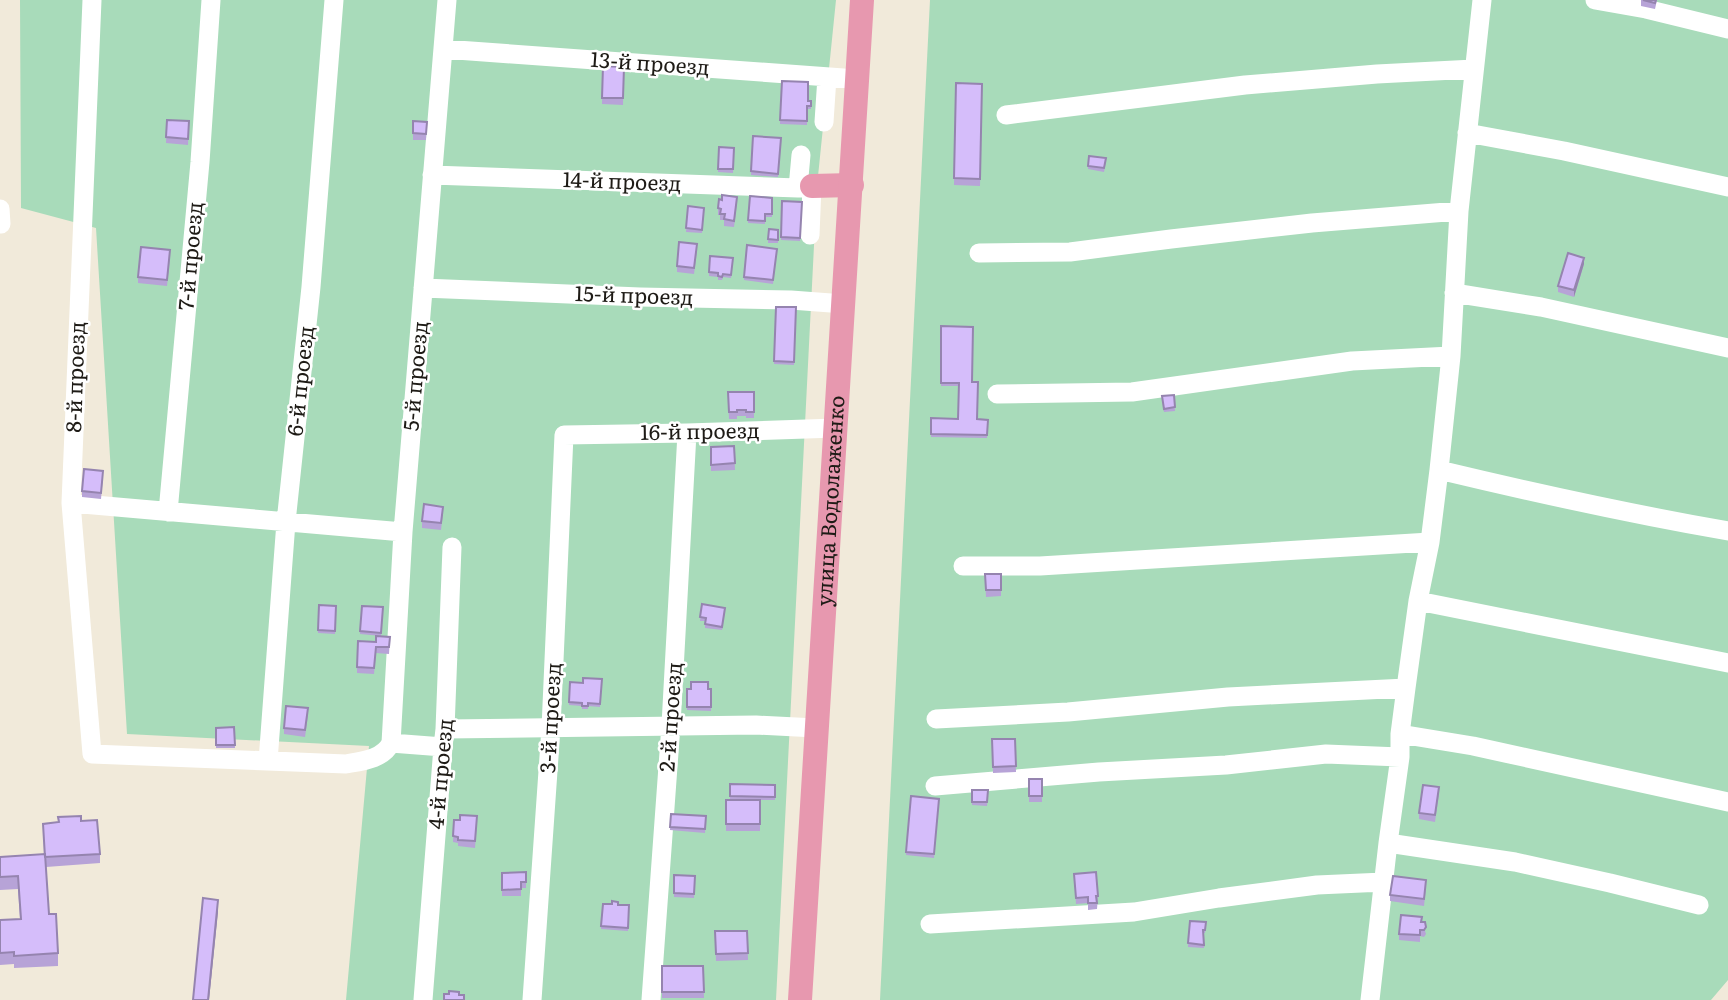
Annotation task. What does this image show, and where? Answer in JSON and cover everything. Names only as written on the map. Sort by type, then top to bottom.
[{"type":"main road","name":"улица Водолаженко","points":[[800,1000],[862,0]]},
{"type":"main road","points":[[805,187],[852,185]]},
{"type":"street","name":"8-й проезд","points":[[92,0],[71,503],[92,754],[268,761]]},
{"type":"street","name":"7-й проезд","points":[[168,512],[200,162],[211,0]]},
{"type":"street","name":"6-й проезд","points":[[268,761],[286,522],[311,287],[334,0]]},
{"type":"street","name":"5-й проезд","points":[[389,747],[403,532],[447,0]]},
{"type":"street","points":[[1370,1000],[1406,688],[1439,470],[1451,356],[1459,211],[1482,0]]},
{"type":"street","points":[[1595,0],[1728,29]]},
{"type":"street","name":"13-й проезд","points":[[443,49],[857,79]]},
{"type":"street","points":[[1006,115],[1245,85],[1474,69]]},
{"type":"street","points":[[824,122],[827,77]]},
{"type":"street","points":[[1467,133],[1728,187]]},
{"type":"street","points":[[801,155],[810,235]]},
{"type":"street","name":"14-й проезд","points":[[432,175],[805,187]]},
{"type":"street","points":[[0,209],[1,224]]},
{"type":"street","points":[[979,253],[1070,251],[1300,225],[1459,211]]},
{"type":"street","name":"15-й проезд","points":[[423,288],[844,304]]},
{"type":"street","points":[[1454,293],[1542,307],[1728,348]]},
{"type":"street","points":[[998,394],[1132,393],[1352,361],[1451,356]]},
{"type":"street","name":"16-й проезд","points":[[564,435],[836,428]]},
{"type":"street","name":"2-й проезд","points":[[651,1000],[671,725],[687,433]]},
{"type":"street","name":"3-й проезд","points":[[532,1000],[551,728],[564,435]]},
{"type":"street","points":[[1439,470],[1575,502],[1728,531]]},
{"type":"street","points":[[71,503],[403,532]]},
{"type":"street","points":[[963,566],[1040,566],[1430,542]]},
{"type":"street","name":"4-й проезд","points":[[423,1000],[444,738],[452,547]]},
{"type":"street","points":[[1418,601],[1728,663]]},
{"type":"street","points":[[936,719],[1068,712],[1228,696],[1406,688]]},
{"type":"street","points":[[268,761],[346,764],[370,760],[389,747],[444,738],[551,728],[756,725],[817,729]]},
{"type":"street","points":[[1401,734],[1728,802]]},
{"type":"street","points":[[935,786],[1099,772],[1226,765],[1326,754],[1400,757]]},
{"type":"street","points":[[1388,844],[1515,862],[1699,905]]},
{"type":"street","points":[[930,924],[1134,912],[1317,885],[1384,881]]},
{"type":"green space","points":[[20,0],[836,0],[817,186],[776,1000],[346,1000],[369,746],[127,734],[96,228],[21,208]]},
{"type":"green space","points":[[930,0],[1728,0],[1728,980],[1711,1000],[880,1000]]},
{"type":"building","points":[[603,66],[624,67],[623,98],[602,98]]},
{"type":"building","points":[[782,81],[808,82],[808,101],[811,101],[811,106],[807,106],[807,121],[780,120]]},
{"type":"building","points":[[956,83],[982,84],[980,179],[954,178]]},
{"type":"building","points":[[167,120],[189,121],[188,139],[166,137]]},
{"type":"building","points":[[413,121],[427,122],[426,134],[413,133]]},
{"type":"building","points":[[753,136],[781,138],[778,174],[751,171]]},
{"type":"building","points":[[719,147],[734,148],[733,169],[718,169]]},
{"type":"building","points":[[1089,156],[1106,158],[1104,168],[1088,166]]},
{"type":"building","points":[[722,195],[737,197],[734,221],[724,219],[725,214],[720,214],[721,209],[718,208]]},
{"type":"building","points":[[750,196],[772,198],[772,214],[765,214],[765,221],[748,220]]},
{"type":"building","points":[[782,201],[802,202],[800,238],[781,237]]},
{"type":"building","points":[[688,206],[704,208],[702,230],[686,228]]},
{"type":"building","points":[[769,229],[778,230],[778,240],[768,239]]},
{"type":"building","points":[[679,242],[697,244],[694,268],[677,266]]},
{"type":"building","points":[[747,245],[777,249],[773,280],[744,277]]},
{"type":"building","points":[[141,247],[170,250],[167,280],[138,277]]},
{"type":"building","points":[[1568,253],[1584,258],[1574,290],[1558,286]]},
{"type":"building","points":[[710,256],[733,258],[731,275],[723,274],[722,277],[718,276],[718,273],[709,272]]},
{"type":"building","points":[[776,307],[796,307],[794,362],[774,361]]},
{"type":"building","points":[[941,326],[973,327],[972,382],[978,382],[977,419],[988,420],[987,435],[931,434],[931,418],[958,419],[959,383],[941,383]]},
{"type":"building","points":[[728,392],[754,392],[754,412],[729,412]]},
{"type":"building","points":[[1174,395],[1175,407],[1164,409],[1162,396]]},
{"type":"building","points":[[734,446],[735,463],[711,465],[711,447]]},
{"type":"building","points":[[84,469],[103,471],[101,493],[82,491]]},
{"type":"building","points":[[424,504],[443,507],[441,523],[422,521]]},
{"type":"building","points":[[985,574],[1001,574],[1001,590],[986,590]]},
{"type":"building","points":[[702,604],[725,608],[722,627],[705,624],[706,618],[700,617]]},
{"type":"building","points":[[319,605],[336,606],[335,631],[318,630]]},
{"type":"building","points":[[362,606],[383,607],[381,633],[360,631]]},
{"type":"building","points":[[376,636],[390,637],[389,647],[376,647],[374,668],[357,667],[358,641],[376,642]]},
{"type":"building","points":[[583,678],[602,679],[600,704],[588,703],[588,706],[582,706],[582,703],[569,702],[570,682],[583,683]]},
{"type":"building","points":[[691,682],[708,682],[708,689],[711,689],[711,707],[687,707],[687,689],[691,689]]},
{"type":"building","points":[[286,706],[308,708],[305,730],[284,728]]},
{"type":"building","points":[[234,727],[235,745],[216,745],[216,728]]},
{"type":"building","points":[[992,739],[1015,739],[1016,766],[993,767]]},
{"type":"building","points":[[1029,779],[1042,779],[1042,796],[1029,796]]},
{"type":"building","points":[[730,784],[775,785],[775,797],[730,796]]},
{"type":"building","points":[[1423,785],[1439,787],[1435,815],[1419,813]]},
{"type":"building","points":[[972,790],[988,790],[987,802],[972,802]]},
{"type":"building","points":[[911,796],[939,799],[934,854],[906,852]]},
{"type":"building","points":[[726,800],[760,800],[760,824],[726,824]]},
{"type":"building","points":[[671,814],[706,816],[705,829],[670,827]]},
{"type":"building","points":[[460,815],[477,816],[475,841],[458,840],[458,837],[453,836],[454,820],[460,820]]},
{"type":"building","points":[[81,816],[81,821],[97,820],[100,854],[45,857],[43,824],[59,822],[58,817]]},
{"type":"building","points":[[45,854],[49,914],[56,914],[58,953],[14,956],[14,952],[0,953],[0,920],[21,919],[18,876],[0,877],[0,857]]},
{"type":"building","points":[[526,872],[526,882],[521,882],[521,889],[502,890],[502,873]]},
{"type":"building","points":[[1096,872],[1097,903],[1088,903],[1088,897],[1076,898],[1074,874]]},
{"type":"building","points":[[674,875],[695,876],[694,894],[674,893]]},
{"type":"building","points":[[1393,876],[1426,880],[1424,899],[1390,895]]},
{"type":"building","points":[[203,898],[218,900],[208,1000],[193,1000]]},
{"type":"building","points":[[612,901],[618,902],[618,905],[629,905],[628,928],[601,926],[603,904],[612,904]]},
{"type":"building","points":[[1401,915],[1422,917],[1421,922],[1425,922],[1426,927],[1420,930],[1420,935],[1399,934]]},
{"type":"building","points":[[1190,921],[1206,922],[1203,930],[1204,945],[1188,943]]},
{"type":"building","points":[[715,931],[747,931],[748,953],[716,954]]},
{"type":"building","points":[[662,966],[703,966],[704,992],[662,992]]},
{"type":"building","points":[[449,991],[464,995],[464,1000],[444,1000],[444,994],[449,994]]}]
